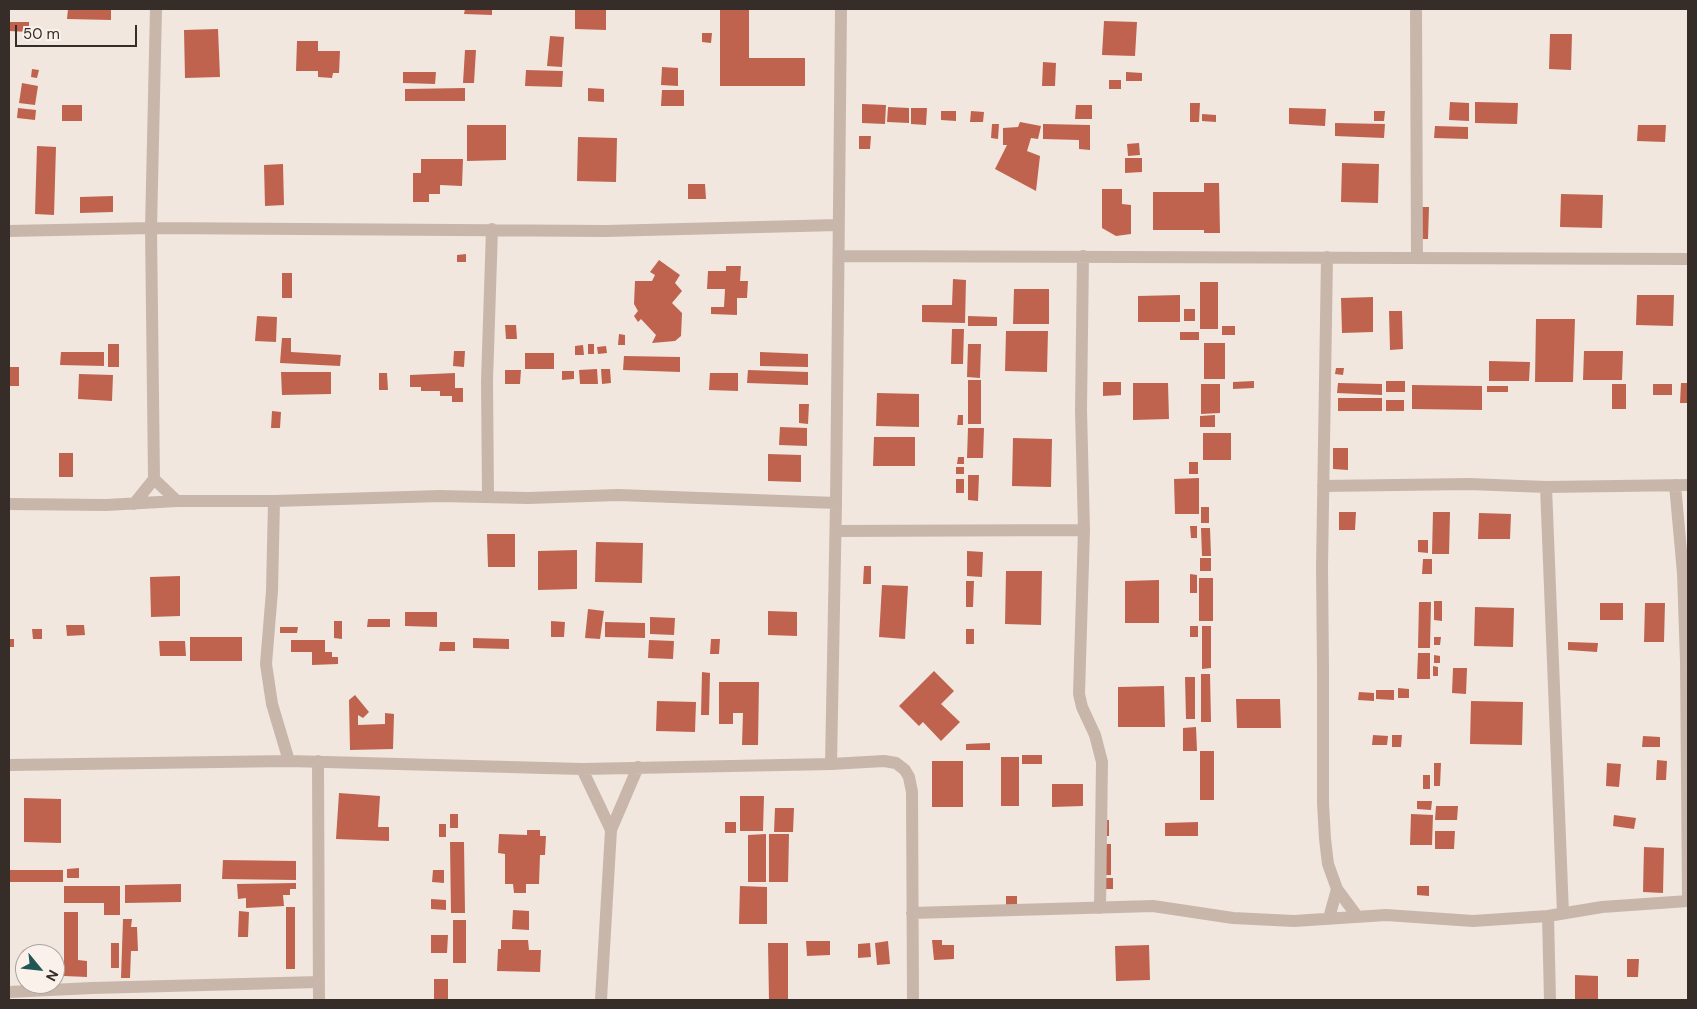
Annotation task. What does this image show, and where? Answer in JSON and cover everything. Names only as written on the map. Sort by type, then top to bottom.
[{"type":"street","points":[[134,504],[154,479],[151,228],[156,9]]},
{"type":"street","points":[[831,764],[836,531],[841,9]]},
{"type":"street","points":[[1416,9],[1417,258]]},
{"type":"street","points":[[9,231],[151,228],[606,231],[838,225]]},
{"type":"street","points":[[488,497],[487,381],[492,229]]},
{"type":"street","points":[[839,256],[1688,259]]},
{"type":"street","points":[[1083,256],[1081,410],[1084,530],[1079,694],[1082,707],[1095,735],[1102,762],[1100,908]]},
{"type":"street","points":[[1327,258],[1322,567],[1324,669],[1322,803],[1328,864],[1336,889],[1357,916]]},
{"type":"street","points":[[154,479],[177,501]]},
{"type":"street","points":[[1323,486],[1469,484],[1546,487],[1688,485]]},
{"type":"street","points":[[1675,484],[1683,573],[1688,895]]},
{"type":"street","points":[[1546,487],[1563,913]]},
{"type":"street","points":[[9,504],[134,504],[177,501],[440,496],[528,498],[618,495],[836,503]]},
{"type":"street","points":[[274,500],[272,591],[266,664],[272,704],[290,761]]},
{"type":"street","points":[[836,531],[1084,530]]},
{"type":"street","points":[[318,761],[319,1000]]},
{"type":"street","points":[[9,765],[318,761],[582,769],[831,764],[884,761],[896,763],[905,770],[909,777],[912,792],[912,1000]]},
{"type":"street","points":[[601,1000],[611,830],[638,767]]},
{"type":"street","points":[[582,769],[611,830]]},
{"type":"street","points":[[1329,918],[1336,889]]},
{"type":"street","points":[[912,913],[1153,906],[1233,918],[1285,921],[1386,915],[1474,921],[1548,916],[1602,907],[1688,901]]},
{"type":"street","points":[[1548,916],[1550,1000]]},
{"type":"street","points":[[9,992],[92,994],[319,982]]},
{"type":"building","points":[[68,9],[111,9],[111,20],[67,19]]},
{"type":"building","points":[[465,9],[492,9],[492,15],[464,14]]},
{"type":"building","points":[[575,9],[606,9],[606,30],[575,29]]},
{"type":"building","points":[[720,9],[749,9],[749,58],[805,58],[805,86],[720,86]]},
{"type":"building","points":[[1104,21],[1137,22],[1135,56],[1102,55]]},
{"type":"building","points":[[9,22],[29,22],[29,32],[9,31]]},
{"type":"building","points":[[218,29],[220,77],[185,78],[184,30]]},
{"type":"building","points":[[702,33],[712,33],[711,43],[702,42]]},
{"type":"building","points":[[1550,34],[1572,34],[1571,70],[1549,69]]},
{"type":"building","points":[[550,36],[564,37],[562,67],[547,66]]},
{"type":"building","points":[[297,41],[318,41],[318,51],[340,51],[339,73],[333,73],[332,78],[318,77],[318,71],[296,71]]},
{"type":"building","points":[[465,50],[476,50],[474,83],[463,83]]},
{"type":"building","points":[[1043,62],[1056,63],[1055,86],[1042,86]]},
{"type":"building","points":[[662,67],[678,68],[678,86],[661,85]]},
{"type":"building","points":[[32,69],[39,70],[37,78],[31,77]]},
{"type":"building","points":[[526,70],[563,71],[562,87],[525,86]]},
{"type":"building","points":[[403,72],[436,72],[435,84],[403,83]]},
{"type":"building","points":[[1126,72],[1142,73],[1142,81],[1126,81]]},
{"type":"building","points":[[1109,80],[1121,80],[1121,89],[1109,89]]},
{"type":"building","points":[[22,83],[38,86],[35,105],[19,103]]},
{"type":"building","points":[[465,88],[465,101],[405,101],[405,89]]},
{"type":"building","points":[[588,88],[604,89],[604,102],[588,101]]},
{"type":"building","points":[[662,90],[684,90],[684,106],[661,106]]},
{"type":"building","points":[[1450,102],[1469,103],[1469,121],[1449,120]]},
{"type":"building","points":[[1475,102],[1518,103],[1517,124],[1475,123]]},
{"type":"building","points":[[1190,103],[1200,103],[1199,122],[1190,122]]},
{"type":"building","points":[[862,104],[886,105],[885,124],[862,123]]},
{"type":"building","points":[[62,105],[82,105],[82,121],[62,121]]},
{"type":"building","points":[[1076,105],[1092,105],[1092,119],[1075,119]]},
{"type":"building","points":[[888,107],[909,108],[909,123],[887,122]]},
{"type":"building","points":[[18,108],[36,110],[35,120],[17,118]]},
{"type":"building","points":[[911,108],[927,108],[926,125],[911,124]]},
{"type":"building","points":[[1289,108],[1326,109],[1325,126],[1289,124]]},
{"type":"building","points":[[941,111],[956,111],[956,121],[941,120]]},
{"type":"building","points":[[971,111],[984,112],[983,122],[970,122]]},
{"type":"building","points":[[1374,111],[1385,111],[1384,121],[1374,121]]},
{"type":"building","points":[[1202,114],[1216,115],[1216,122],[1202,121]]},
{"type":"building","points":[[1020,122],[1041,126],[1038,139],[1031,138],[1027,151],[1040,156],[1036,191],[995,169],[1007,145],[1003,145],[1003,128],[1018,127]]},
{"type":"building","points":[[1335,123],[1385,124],[1384,138],[1335,136]]},
{"type":"building","points":[[992,124],[999,124],[998,139],[991,138]]},
{"type":"building","points":[[1043,124],[1090,125],[1090,150],[1079,149],[1079,140],[1043,139]]},
{"type":"building","points":[[467,125],[506,125],[506,160],[467,161]]},
{"type":"building","points":[[1638,125],[1666,125],[1665,142],[1637,141]]},
{"type":"building","points":[[1435,126],[1468,127],[1468,139],[1434,138]]},
{"type":"building","points":[[859,136],[871,136],[870,149],[859,149]]},
{"type":"building","points":[[578,137],[617,138],[616,182],[577,181]]},
{"type":"building","points":[[1139,143],[1140,155],[1128,156],[1127,144]]},
{"type":"building","points":[[37,146],[56,147],[54,215],[35,214]]},
{"type":"building","points":[[1125,158],[1142,158],[1142,172],[1125,173]]},
{"type":"building","points":[[421,159],[463,159],[462,186],[440,185],[440,194],[429,194],[429,202],[413,202],[413,173],[421,173]]},
{"type":"building","points":[[1342,163],[1379,164],[1378,203],[1341,202]]},
{"type":"building","points":[[283,164],[284,205],[265,206],[264,165]]},
{"type":"building","points":[[1204,183],[1219,183],[1220,233],[1204,233],[1204,230],[1153,230],[1153,192],[1204,192]]},
{"type":"building","points":[[688,184],[705,184],[706,199],[688,199]]},
{"type":"building","points":[[1102,189],[1122,189],[1122,204],[1131,205],[1131,234],[1116,236],[1102,228]]},
{"type":"building","points":[[1561,194],[1603,195],[1602,228],[1560,227]]},
{"type":"building","points":[[113,196],[113,212],[80,213],[80,197]]},
{"type":"building","points":[[1422,207],[1429,207],[1428,239],[1421,239]]},
{"type":"building","points":[[466,254],[466,262],[457,262],[457,255]]},
{"type":"building","points":[[659,260],[680,275],[675,283],[682,291],[672,303],[682,313],[681,336],[675,341],[652,343],[656,335],[641,319],[638,322],[634,316],[638,311],[634,304],[635,281],[652,281],[655,275],[650,272]]},
{"type":"building","points":[[726,266],[741,266],[740,281],[748,281],[747,298],[737,298],[737,315],[711,314],[711,307],[724,307],[725,289],[707,289],[708,271],[726,271]]},
{"type":"building","points":[[282,273],[292,273],[292,298],[282,298]]},
{"type":"building","points":[[953,279],[966,280],[965,323],[922,322],[922,305],[952,305]]},
{"type":"building","points":[[1200,282],[1218,282],[1218,329],[1200,329]]},
{"type":"building","points":[[1014,289],[1049,289],[1049,324],[1013,324]]},
{"type":"building","points":[[1180,295],[1180,322],[1138,322],[1138,296]]},
{"type":"building","points":[[1637,295],[1674,295],[1673,326],[1636,325]]},
{"type":"building","points":[[1373,297],[1373,332],[1342,333],[1341,298]]},
{"type":"building","points":[[1184,309],[1195,309],[1195,321],[1184,321]]},
{"type":"building","points":[[1389,311],[1402,311],[1403,349],[1390,350]]},
{"type":"building","points":[[257,316],[277,317],[276,342],[255,341]]},
{"type":"building","points":[[968,316],[997,317],[997,326],[968,326]]},
{"type":"building","points":[[1536,319],[1575,319],[1573,382],[1535,382]]},
{"type":"building","points":[[505,325],[516,325],[517,339],[506,339]]},
{"type":"building","points":[[1222,326],[1235,326],[1235,335],[1222,335]]},
{"type":"building","points":[[952,329],[964,329],[963,364],[951,364]]},
{"type":"building","points":[[1006,331],[1048,331],[1047,372],[1005,371]]},
{"type":"building","points":[[1180,332],[1199,332],[1199,340],[1180,340]]},
{"type":"building","points":[[619,334],[625,335],[625,345],[618,345]]},
{"type":"building","points":[[282,338],[291,338],[291,352],[341,355],[340,366],[280,363]]},
{"type":"building","points":[[1204,343],[1225,343],[1225,379],[1204,379]]},
{"type":"building","points":[[108,344],[119,344],[119,367],[108,367]]},
{"type":"building","points":[[588,344],[594,344],[594,354],[588,354]]},
{"type":"building","points":[[968,344],[981,344],[980,378],[967,377]]},
{"type":"building","points":[[583,345],[584,355],[575,355],[575,346]]},
{"type":"building","points":[[606,346],[607,353],[598,354],[597,347]]},
{"type":"building","points":[[454,351],[465,351],[464,367],[453,366]]},
{"type":"building","points":[[1584,351],[1623,351],[1622,380],[1583,380]]},
{"type":"building","points":[[61,352],[104,352],[104,366],[60,365]]},
{"type":"building","points":[[760,352],[808,354],[808,367],[760,366]]},
{"type":"building","points":[[525,353],[554,353],[554,369],[525,369]]},
{"type":"building","points":[[624,356],[680,357],[680,372],[623,370]]},
{"type":"building","points":[[1489,361],[1530,362],[1529,381],[1489,381]]},
{"type":"building","points":[[9,367],[19,367],[19,386],[9,386]]},
{"type":"building","points":[[1336,368],[1344,368],[1343,375],[1335,374]]},
{"type":"building","points":[[597,369],[598,384],[580,384],[579,370]]},
{"type":"building","points":[[601,369],[610,369],[611,383],[602,384]]},
{"type":"building","points":[[505,370],[521,370],[520,384],[505,384]]},
{"type":"building","points":[[748,370],[808,372],[808,385],[747,383]]},
{"type":"building","points":[[562,371],[574,371],[574,379],[562,380]]},
{"type":"building","points":[[281,372],[331,372],[331,394],[282,395]]},
{"type":"building","points":[[379,373],[387,373],[388,390],[379,390]]},
{"type":"building","points":[[455,373],[455,388],[463,388],[463,402],[452,402],[452,396],[440,396],[440,391],[421,391],[421,387],[410,387],[410,375]]},
{"type":"building","points":[[710,373],[738,373],[738,391],[709,390]]},
{"type":"building","points":[[79,374],[113,375],[112,401],[78,399]]},
{"type":"building","points":[[968,380],[981,380],[981,424],[968,424]]},
{"type":"building","points":[[1254,381],[1254,388],[1233,389],[1233,382]]},
{"type":"building","points":[[1386,381],[1405,381],[1405,392],[1386,392]]},
{"type":"building","points":[[1103,382],[1121,382],[1121,395],[1103,396]]},
{"type":"building","points":[[1133,383],[1168,383],[1169,419],[1133,420]]},
{"type":"building","points":[[1338,383],[1382,384],[1382,395],[1337,393]]},
{"type":"building","points":[[1681,383],[1688,383],[1688,403],[1680,403]]},
{"type":"building","points":[[1201,384],[1220,384],[1220,413],[1201,414]]},
{"type":"building","points":[[1612,384],[1626,384],[1626,409],[1612,409]]},
{"type":"building","points":[[1653,384],[1672,384],[1672,395],[1653,395]]},
{"type":"building","points":[[1412,385],[1482,386],[1482,410],[1412,409]]},
{"type":"building","points":[[1487,386],[1508,386],[1508,392],[1487,392]]},
{"type":"building","points":[[877,393],[919,394],[919,427],[876,426]]},
{"type":"building","points":[[1338,398],[1382,398],[1382,411],[1338,411]]},
{"type":"building","points":[[1386,400],[1404,400],[1404,411],[1386,411]]},
{"type":"building","points":[[799,404],[809,404],[808,424],[799,423]]},
{"type":"building","points":[[272,411],[281,412],[280,428],[271,428]]},
{"type":"building","points":[[958,415],[963,415],[963,425],[957,425]]},
{"type":"building","points":[[1215,415],[1215,427],[1200,427],[1200,416]]},
{"type":"building","points":[[780,427],[807,428],[807,446],[779,445]]},
{"type":"building","points":[[968,428],[984,428],[983,458],[967,458]]},
{"type":"building","points":[[1203,433],[1231,433],[1231,460],[1203,460]]},
{"type":"building","points":[[874,437],[915,437],[915,466],[873,466]]},
{"type":"building","points":[[1013,438],[1052,439],[1051,487],[1012,486]]},
{"type":"building","points":[[1333,448],[1348,448],[1348,470],[1333,469]]},
{"type":"building","points":[[59,453],[73,453],[73,477],[59,477]]},
{"type":"building","points":[[768,454],[801,455],[801,482],[768,481]]},
{"type":"building","points":[[958,457],[964,457],[964,464],[957,464]]},
{"type":"building","points":[[1189,462],[1198,462],[1198,474],[1189,474]]},
{"type":"building","points":[[956,467],[964,467],[964,474],[956,474]]},
{"type":"building","points":[[968,475],[979,475],[978,501],[968,500]]},
{"type":"building","points":[[1199,478],[1199,514],[1175,514],[1174,479]]},
{"type":"building","points":[[956,479],[964,479],[964,493],[956,493]]},
{"type":"building","points":[[1201,507],[1209,507],[1209,523],[1201,523]]},
{"type":"building","points":[[1339,512],[1356,512],[1355,530],[1339,530]]},
{"type":"building","points":[[1433,512],[1450,512],[1449,554],[1432,554]]},
{"type":"building","points":[[1479,513],[1511,514],[1510,539],[1478,539]]},
{"type":"building","points":[[1190,526],[1197,526],[1197,538],[1191,538]]},
{"type":"building","points":[[1201,528],[1210,528],[1211,556],[1202,556]]},
{"type":"building","points":[[487,534],[515,534],[515,567],[488,567]]},
{"type":"building","points":[[1418,540],[1428,540],[1428,553],[1418,552]]},
{"type":"building","points":[[596,542],[643,543],[642,583],[595,582]]},
{"type":"building","points":[[577,550],[577,589],[538,590],[538,551]]},
{"type":"building","points":[[967,551],[983,552],[982,577],[967,576]]},
{"type":"building","points":[[1200,558],[1211,558],[1211,571],[1200,571]]},
{"type":"building","points":[[1423,559],[1432,559],[1432,574],[1422,574]]},
{"type":"building","points":[[864,566],[871,566],[871,584],[863,584]]},
{"type":"building","points":[[1006,571],[1042,571],[1041,625],[1005,624]]},
{"type":"building","points":[[1190,574],[1197,575],[1197,593],[1190,593]]},
{"type":"building","points":[[180,576],[180,616],[151,617],[150,577]]},
{"type":"building","points":[[1199,578],[1213,578],[1213,621],[1199,621]]},
{"type":"building","points":[[1159,580],[1159,623],[1125,623],[1125,581]]},
{"type":"building","points":[[966,581],[974,581],[973,607],[966,607]]},
{"type":"building","points":[[882,585],[908,586],[905,639],[879,637]]},
{"type":"building","points":[[1434,601],[1442,601],[1442,621],[1434,620]]},
{"type":"building","points":[[1419,602],[1431,602],[1430,648],[1418,648]]},
{"type":"building","points":[[1600,603],[1623,603],[1623,620],[1600,620]]},
{"type":"building","points":[[1645,603],[1665,603],[1664,642],[1644,642]]},
{"type":"building","points":[[1475,607],[1514,608],[1513,647],[1474,646]]},
{"type":"building","points":[[588,609],[604,611],[600,639],[585,638]]},
{"type":"building","points":[[768,611],[797,612],[797,636],[768,635]]},
{"type":"building","points":[[405,612],[437,612],[437,627],[405,626]]},
{"type":"building","points":[[650,617],[675,618],[674,635],[650,634]]},
{"type":"building","points":[[368,619],[390,619],[390,627],[367,627]]},
{"type":"building","points":[[334,621],[342,621],[342,639],[334,638]]},
{"type":"building","points":[[551,621],[565,622],[564,637],[551,637]]},
{"type":"building","points":[[605,622],[645,623],[645,638],[605,637]]},
{"type":"building","points":[[66,625],[84,625],[85,635],[67,636]]},
{"type":"building","points":[[1190,626],[1198,626],[1198,637],[1190,637]]},
{"type":"building","points":[[1202,626],[1211,626],[1211,668],[1202,669]]},
{"type":"building","points":[[280,627],[298,627],[297,633],[280,633]]},
{"type":"building","points":[[32,629],[42,629],[42,639],[33,639]]},
{"type":"building","points":[[966,629],[974,629],[974,644],[966,644]]},
{"type":"building","points":[[190,637],[242,637],[242,661],[190,661]]},
{"type":"building","points":[[1434,637],[1441,637],[1440,645],[1434,645]]},
{"type":"building","points":[[473,638],[509,639],[509,649],[473,648]]},
{"type":"building","points":[[9,639],[14,639],[14,647],[9,647]]},
{"type":"building","points":[[711,639],[720,639],[719,654],[710,654]]},
{"type":"building","points":[[291,640],[325,640],[325,652],[332,652],[332,657],[338,657],[338,664],[312,665],[312,652],[291,652]]},
{"type":"building","points":[[649,640],[674,641],[673,659],[648,658]]},
{"type":"building","points":[[159,641],[185,641],[186,656],[160,656]]},
{"type":"building","points":[[440,642],[455,642],[455,651],[439,651]]},
{"type":"building","points":[[1568,642],[1598,643],[1597,652],[1568,650]]},
{"type":"building","points":[[1418,653],[1430,653],[1430,679],[1417,679]]},
{"type":"building","points":[[1434,655],[1440,656],[1440,663],[1434,663]]},
{"type":"building","points":[[1433,666],[1438,667],[1438,676],[1433,676]]},
{"type":"building","points":[[1453,668],[1467,668],[1466,694],[1452,693]]},
{"type":"building","points":[[934,671],[954,691],[941,704],[960,722],[941,741],[923,722],[919,726],[899,706]]},
{"type":"building","points":[[702,672],[710,673],[709,715],[701,715]]},
{"type":"building","points":[[1201,674],[1210,674],[1211,722],[1201,722]]},
{"type":"building","points":[[1185,677],[1195,677],[1195,719],[1186,719]]},
{"type":"building","points":[[719,682],[759,682],[758,745],[742,745],[743,713],[733,713],[733,724],[719,724]]},
{"type":"building","points":[[1164,686],[1165,727],[1118,727],[1118,687]]},
{"type":"building","points":[[1398,688],[1409,689],[1409,698],[1398,698]]},
{"type":"building","points":[[1376,690],[1394,690],[1394,700],[1376,699]]},
{"type":"building","points":[[1359,692],[1374,693],[1374,701],[1358,700]]},
{"type":"building","points":[[355,695],[369,712],[363,718],[358,715],[358,725],[385,724],[385,713],[394,714],[393,749],[350,750],[349,700]]},
{"type":"building","points":[[1236,699],[1280,699],[1281,728],[1237,728]]},
{"type":"building","points":[[657,701],[696,702],[695,732],[656,731]]},
{"type":"building","points":[[1471,701],[1523,702],[1522,745],[1470,744]]},
{"type":"building","points":[[1196,727],[1197,751],[1183,751],[1183,728]]},
{"type":"building","points":[[1373,735],[1388,736],[1387,745],[1372,745]]},
{"type":"building","points":[[1392,735],[1402,735],[1401,747],[1392,747]]},
{"type":"building","points":[[1643,736],[1660,737],[1660,747],[1642,747]]},
{"type":"building","points":[[990,743],[990,750],[966,750],[966,744]]},
{"type":"building","points":[[1200,751],[1214,751],[1214,800],[1200,800]]},
{"type":"building","points":[[1022,755],[1042,755],[1042,764],[1022,764]]},
{"type":"building","points":[[1001,757],[1019,757],[1019,806],[1001,806]]},
{"type":"building","points":[[1657,760],[1667,761],[1666,780],[1656,780]]},
{"type":"building","points":[[932,761],[963,761],[963,807],[932,807]]},
{"type":"building","points":[[1434,763],[1441,763],[1440,786],[1434,786]]},
{"type":"building","points":[[1607,763],[1621,764],[1619,787],[1606,786]]},
{"type":"building","points":[[1423,775],[1430,775],[1430,789],[1423,789]]},
{"type":"building","points":[[1052,784],[1083,784],[1083,806],[1052,807]]},
{"type":"building","points":[[339,793],[380,796],[378,827],[389,827],[389,841],[336,839]]},
{"type":"building","points":[[740,796],[764,796],[763,831],[740,831]]},
{"type":"building","points":[[24,798],[61,799],[61,843],[24,842]]},
{"type":"building","points":[[1417,801],[1432,801],[1431,810],[1417,809]]},
{"type":"building","points":[[1436,806],[1458,806],[1457,820],[1435,820]]},
{"type":"building","points":[[775,808],[794,808],[793,832],[774,832]]},
{"type":"building","points":[[450,814],[458,814],[458,828],[450,828]]},
{"type":"building","points":[[1411,814],[1433,815],[1432,845],[1410,845]]},
{"type":"building","points":[[1614,815],[1636,818],[1634,829],[1613,826]]},
{"type":"building","points":[[1103,820],[1109,820],[1109,836],[1103,836]]},
{"type":"building","points":[[725,822],[736,822],[736,833],[725,833]]},
{"type":"building","points":[[1198,822],[1198,836],[1165,836],[1165,823]]},
{"type":"building","points":[[439,824],[446,824],[446,837],[439,837]]},
{"type":"building","points":[[527,830],[540,830],[540,836],[546,836],[545,855],[540,855],[539,884],[526,884],[526,893],[514,893],[513,884],[505,884],[505,854],[498,853],[499,834],[527,835]]},
{"type":"building","points":[[1435,831],[1455,831],[1454,849],[1435,849]]},
{"type":"building","points":[[766,834],[766,882],[748,882],[748,835]]},
{"type":"building","points":[[769,834],[789,834],[788,882],[769,882]]},
{"type":"building","points":[[450,842],[464,842],[465,913],[451,913]]},
{"type":"building","points":[[1102,844],[1111,844],[1111,875],[1102,875]]},
{"type":"building","points":[[1644,847],[1664,848],[1663,893],[1643,892]]},
{"type":"building","points":[[223,860],[296,861],[296,880],[222,879]]},
{"type":"building","points":[[79,868],[79,878],[67,878],[67,869]]},
{"type":"building","points":[[9,870],[63,870],[63,882],[9,882]]},
{"type":"building","points":[[433,870],[444,870],[444,883],[432,882]]},
{"type":"building","points":[[1103,878],[1113,878],[1113,889],[1103,889]]},
{"type":"building","points":[[296,883],[296,889],[290,889],[290,895],[283,895],[284,906],[246,908],[246,898],[238,899],[237,884]]},
{"type":"building","points":[[181,884],[181,902],[125,903],[125,885]]},
{"type":"building","points":[[64,886],[120,886],[120,915],[104,915],[104,903],[64,903]]},
{"type":"building","points":[[740,886],[767,887],[767,924],[739,924]]},
{"type":"building","points":[[1417,886],[1429,886],[1429,896],[1417,895]]},
{"type":"building","points":[[1006,896],[1017,896],[1017,906],[1006,906]]},
{"type":"building","points":[[431,899],[446,900],[446,910],[431,909]]},
{"type":"building","points":[[286,907],[295,907],[295,969],[286,969]]},
{"type":"building","points":[[513,910],[529,911],[529,930],[512,929]]},
{"type":"building","points":[[239,911],[249,912],[248,937],[238,937]]},
{"type":"building","points":[[64,912],[78,912],[78,960],[87,961],[87,977],[65,976]]},
{"type":"building","points":[[123,919],[132,919],[131,927],[137,927],[138,951],[131,951],[130,978],[121,978]]},
{"type":"building","points":[[453,920],[466,920],[466,963],[453,963]]},
{"type":"building","points":[[431,935],[448,935],[447,953],[431,953]]},
{"type":"building","points":[[501,940],[528,940],[529,950],[541,950],[540,972],[497,971],[498,949],[501,949]]},
{"type":"building","points":[[932,940],[942,940],[942,945],[954,945],[954,959],[934,960]]},
{"type":"building","points":[[806,941],[830,941],[830,955],[807,956]]},
{"type":"building","points":[[888,941],[890,964],[877,965],[875,943]]},
{"type":"building","points":[[111,943],[119,943],[119,968],[111,968]]},
{"type":"building","points":[[768,943],[788,943],[788,1000],[769,1000]]},
{"type":"building","points":[[870,943],[871,957],[858,958],[858,944]]},
{"type":"building","points":[[1149,945],[1150,980],[1116,981],[1115,946]]},
{"type":"building","points":[[1627,959],[1639,959],[1638,977],[1627,977]]},
{"type":"building","points":[[1575,975],[1598,976],[1598,1000],[1575,1000]]},
{"type":"building","points":[[434,979],[448,979],[448,1000],[434,1000]]}]
